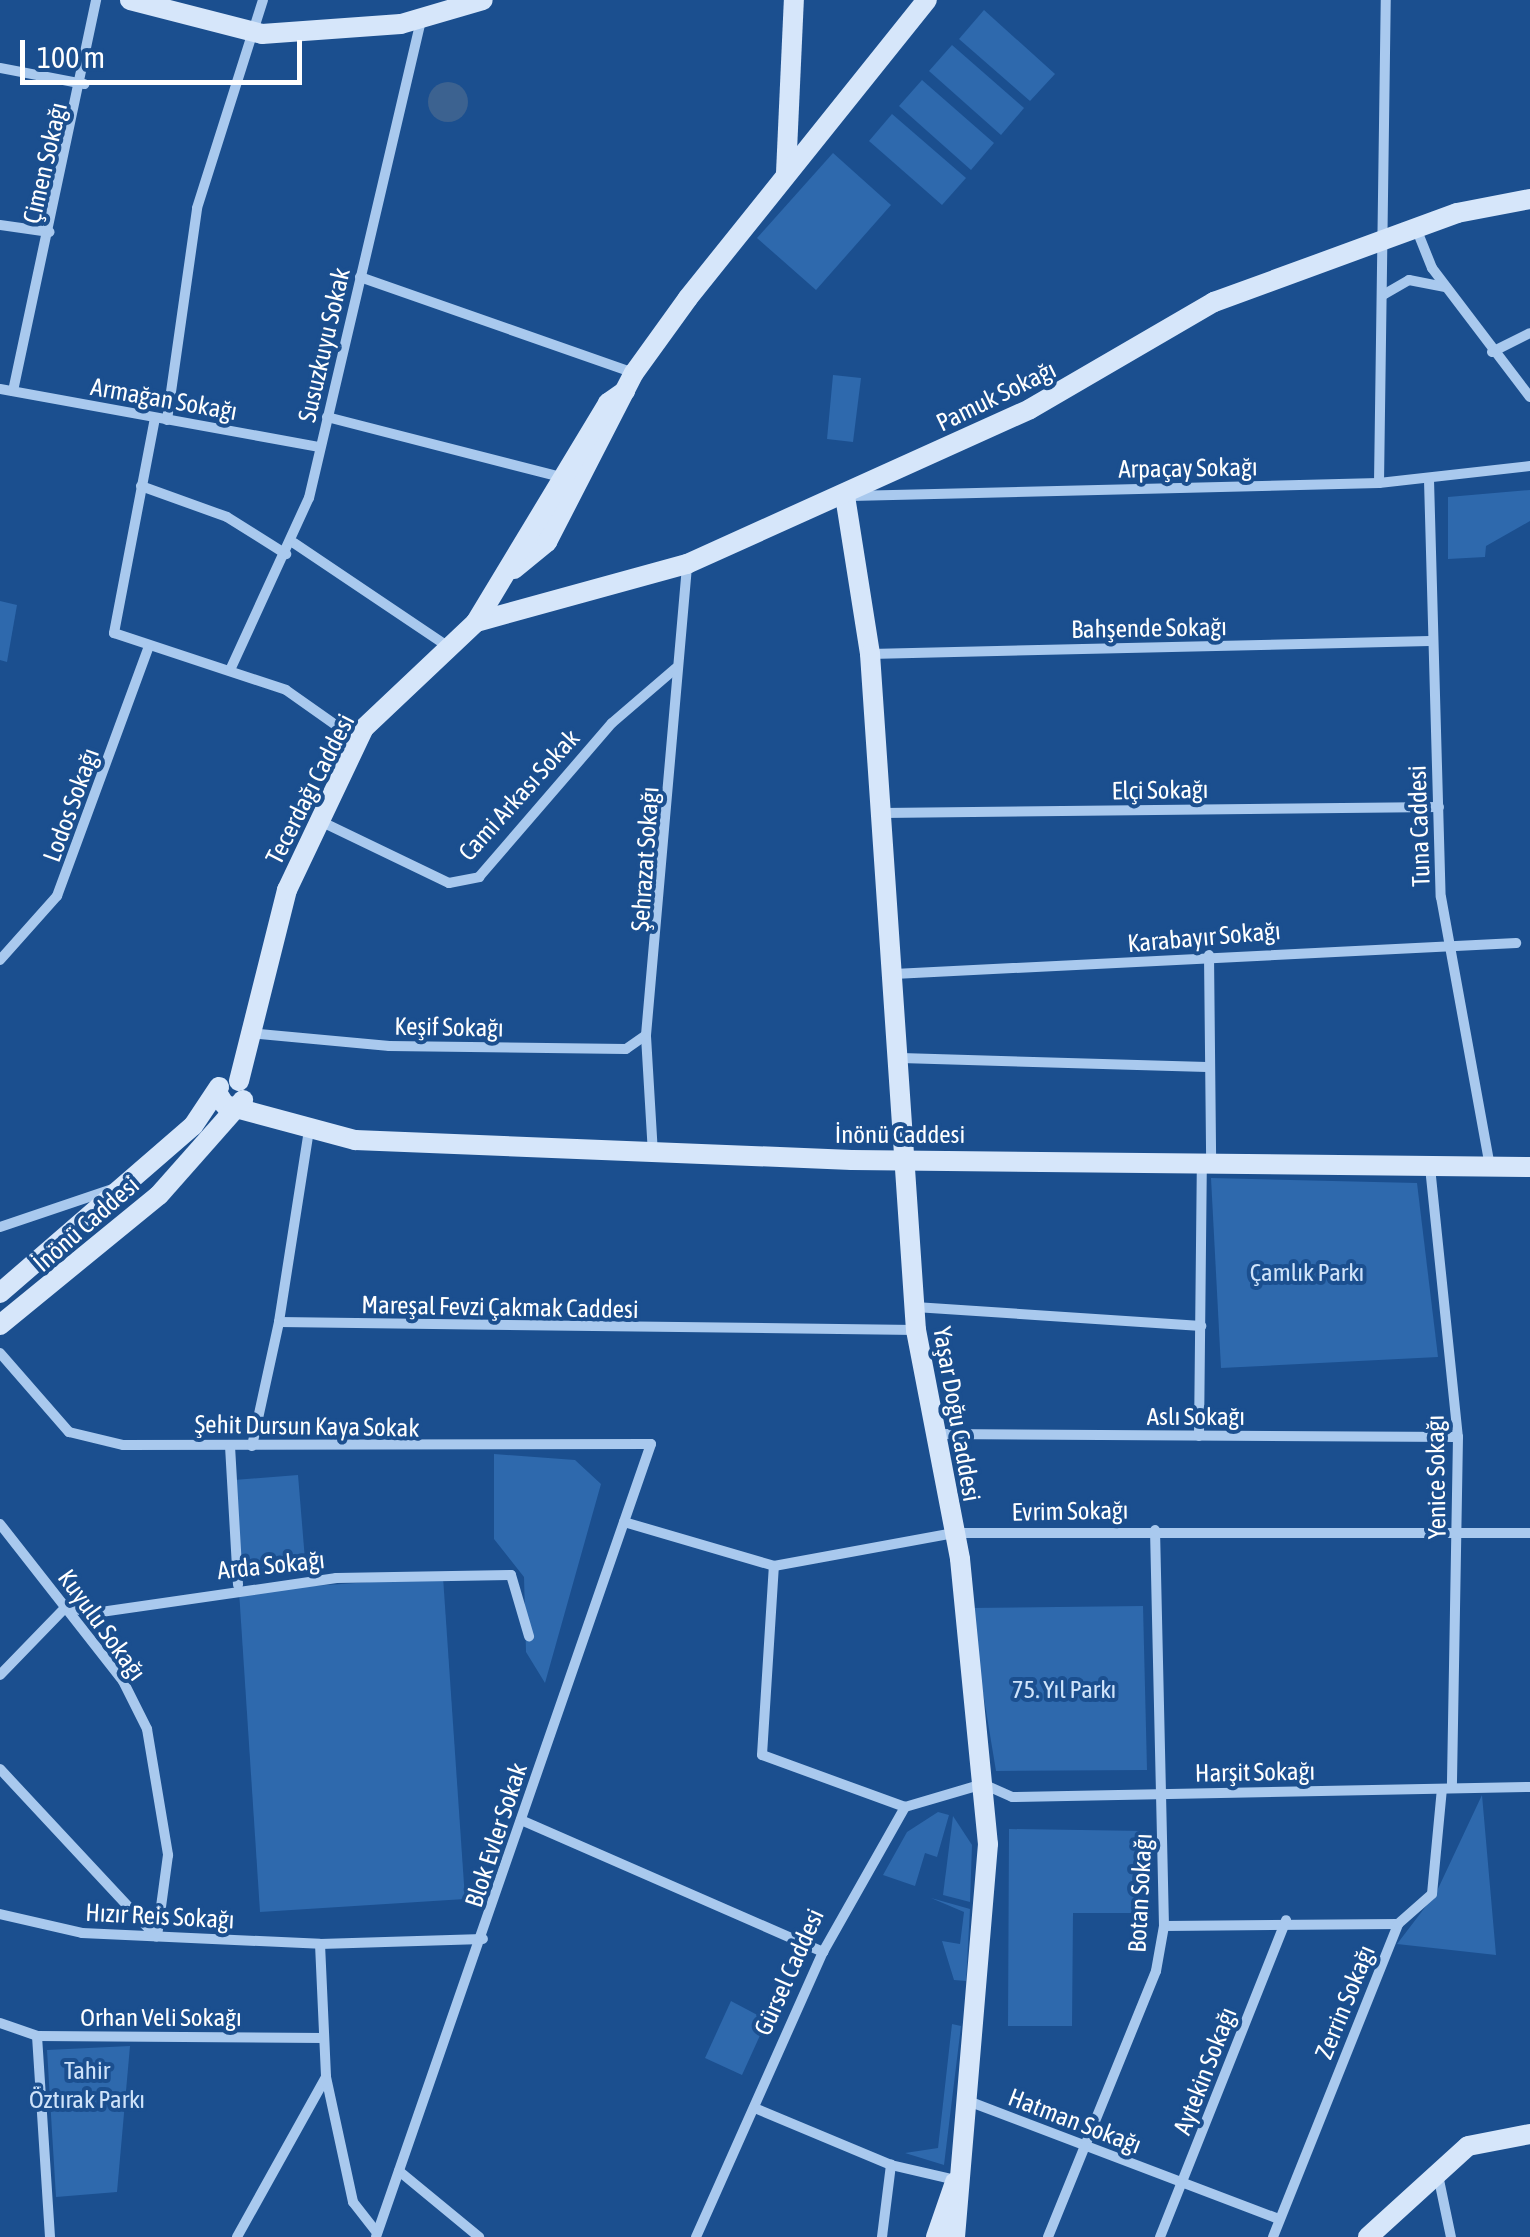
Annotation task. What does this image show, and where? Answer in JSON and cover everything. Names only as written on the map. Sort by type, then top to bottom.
[{"type":"street","name":"Çimen Sokağı","points":[[13,391],[84,84],[96,0]]},
{"type":"street","points":[[130,0],[251,31],[422,18],[483,0]]},
{"type":"street","points":[[263,0],[197,208],[161,419],[141,486],[114,633],[231,668],[286,690],[358,740]]},
{"type":"street","points":[[786,173],[794,0]]},
{"type":"street","points":[[360,277],[630,382],[786,173],[927,0]]},
{"type":"street","points":[[1379,483],[1388,238],[1386,0]]},
{"type":"street","name":"Susuzkuyu Sokak","points":[[231,668],[294,543],[422,18]]},
{"type":"street","points":[[0,68],[84,84]]},
{"type":"street","name":"Pamuk Sokağı","points":[[476,622],[687,564],[845,496],[1070,388],[1214,302],[1416,228],[1530,198]]},
{"type":"street","points":[[0,225],[50,232]]},
{"type":"street","points":[[1416,228],[1446,288],[1530,397]]},
{"type":"street","points":[[1383,294],[1409,280],[1446,288]]},
{"type":"street","points":[[1492,352],[1530,333]]},
{"type":"street","name":"Tecerdağı Caddesi","points":[[241,1083],[248,1033],[270,942],[319,820],[358,740],[476,622],[514,569],[608,403],[630,382]]},
{"type":"street","name":"Tecerdağı Caddesi","points":[[514,569],[547,542],[630,382]]},
{"type":"street","name":"Armağan Sokağı","points":[[0,389],[320,447]]},
{"type":"street","points":[[327,417],[565,478]]},
{"type":"street","name":"Arpaçay Sokağı","points":[[845,496],[1379,483],[1530,466]]},
{"type":"street","name":"Tuna Caddesi","points":[[1429,480],[1430,642],[1449,940],[1490,1166]]},
{"type":"street","points":[[141,486],[227,517],[286,554]]},
{"type":"street","points":[[845,496],[870,654]]},
{"type":"street","points":[[294,543],[449,646]]},
{"type":"street","name":"Şehrazat Sokağı","points":[[654,1154],[646,1035],[687,564]]},
{"type":"street","name":"Bahşende Sokağı","points":[[870,654],[1430,642]]},
{"type":"street","name":"Lodos Sokağı","points":[[0,960],[57,896],[149,646]]},
{"type":"street","name":"Yaşar Doğu Caddesi","points":[[870,654],[901,1058],[916,1330],[954,1532],[988,1844],[968,2101],[956,2180],[955,2237]]},
{"type":"street","name":"Cami Arkası Sokak","points":[[319,820],[450,883],[479,877],[612,724],[676,668]]},
{"type":"street","name":"Elçi Sokağı","points":[[881,813],[1439,808]]},
{"type":"street","name":"Karabayır Sokağı","points":[[894,974],[1449,940],[1516,943]]},
{"type":"street","points":[[1198,1436],[1209,955]]},
{"type":"street","name":"Keşif Sokağı","points":[[248,1033],[374,1046],[626,1048],[646,1035]]},
{"type":"street","points":[[901,1058],[1207,1067]]},
{"type":"street","name":"İnönü Caddesi","points":[[0,1324],[159,1195],[226,1100],[226,1080],[241,1083]]},
{"type":"street","points":[[241,1083],[272,1120]]},
{"type":"street","name":"İnönü Caddesi","points":[[226,1100],[272,1120],[355,1140],[654,1154],[1530,1167]]},
{"type":"street","name":"İnönü Caddesi","points":[[0,1293],[226,1100]]},
{"type":"street","points":[[252,1446],[279,1322],[309,1130]]},
{"type":"street","name":"Yenice Sokağı","points":[[1430,1166],[1458,1437],[1447,1788]]},
{"type":"street","points":[[0,1227],[132,1182]]},
{"type":"street","points":[[914,1307],[1200,1326]]},
{"type":"street","name":"Mareşal Fevzi Çakmak Caddesi","points":[[279,1322],[916,1330]]},
{"type":"street","name":"Şehit Dursun Kaya Sokak","points":[[0,1353],[69,1432],[123,1445],[651,1444]]},
{"type":"street","name":"Aslı Sokağı","points":[[933,1434],[1458,1437]]},
{"type":"street","name":"Blok Evler Sokak","points":[[377,2235],[483,1939],[651,1444]]},
{"type":"street","points":[[230,1446],[238,1585]]},
{"type":"street","points":[[624,1522],[774,1566],[762,1755],[904,1807],[983,1784]]},
{"type":"street","name":"Kuyulu Sokağı","points":[[0,1524],[123,1682],[157,1765],[168,1855],[157,1936]]},
{"type":"street","name":"Botan Sokağı","points":[[1048,2237],[1156,1970],[1164,1926],[1155,1530]]},
{"type":"street","name":"Evrim Sokağı","points":[[774,1566],[954,1532],[1530,1533]]},
{"type":"street","name":"Arda Sokağı","points":[[66,1607],[94,1613],[238,1585],[489,1568],[518,1580],[529,1636]]},
{"type":"street","points":[[0,1675],[66,1607]]},
{"type":"street","points":[[0,1769],[157,1936]]},
{"type":"street","name":"Harşit Sokağı","points":[[983,1784],[1012,1797],[1530,1786]]},
{"type":"street","name":"Zerrin Sokağı","points":[[1273,2237],[1398,1924],[1432,1894],[1447,1788]]},
{"type":"street","name":"Gürsel Caddesi","points":[[696,2237],[823,1952],[904,1807]]},
{"type":"street","points":[[521,1820],[823,1952]]},
{"type":"street","name":"Hızır Reis Sokağı","points":[[0,1914],[82,1933],[320,1944],[483,1939]]},
{"type":"street","points":[[1164,1926],[1286,1920],[1398,1924]]},
{"type":"street","name":"Aytekin Sokağı","points":[[1160,2237],[1286,1920]]},
{"type":"street","points":[[320,1944],[326,2077],[354,2202],[377,2235]]},
{"type":"street","name":"Orhan Veli Sokağı","points":[[0,2023],[36,2036],[324,2038]]},
{"type":"street","points":[[36,2036],[50,2237]]},
{"type":"street","points":[[238,2237],[326,2077]]},
{"type":"street","name":"Hatman Sokağı","points":[[968,2101],[1279,2219]]},
{"type":"street","points":[[756,2109],[891,2165],[956,2180]]},
{"type":"street","points":[[1368,2237],[1435,2168],[1485,2139],[1530,2134]]},
{"type":"street","points":[[882,2237],[891,2165]]},
{"type":"street","points":[[1435,2168],[1450,2237]]},
{"type":"street","points":[[399,2171],[479,2237]]},
{"type":"street","name":"Yaşar Doğu Caddesi","points":[[936,2237],[938,2210],[956,2180]]},
{"type":"green space","points":[[984,10],[1055,74],[1030,101],[959,39]]},
{"type":"green space","points":[[952,45],[1024,108],[1001,135],[929,71]]},
{"type":"green space","points":[[922,80],[994,143],[971,170],[899,106]]},
{"type":"green space","points":[[892,114],[966,178],[942,205],[869,141]]},
{"type":"green space","points":[[833,153],[891,205],[816,290],[757,238]]},
{"type":"green space","points":[[833,375],[861,378],[853,442],[827,439]]},
{"type":"green space","points":[[1530,490],[1530,521],[1486,546],[1485,557],[1448,559],[1448,497]]},
{"type":"green space","points":[[0,601],[17,605],[7,662],[0,660]]},
{"type":"green space","name":"Çamlık Parkı","points":[[1211,1178],[1417,1183],[1438,1357],[1221,1368]]},
{"type":"green space","points":[[494,1454],[575,1460],[601,1484],[545,1683],[526,1652],[524,1577],[494,1539]]},
{"type":"green space","points":[[298,1475],[306,1572],[242,1577],[234,1480]]},
{"type":"green space","points":[[443,1577],[465,1899],[260,1912],[239,1591]]},
{"type":"green space","name":"75. Yıl Parkı","points":[[1143,1606],[1147,1770],[996,1771],[969,1608]]},
{"type":"green space","points":[[1482,1795],[1496,1955],[1397,1944],[1436,1893]]},
{"type":"green space","points":[[938,1812],[949,1815],[937,1857],[925,1853],[915,1886],[883,1875],[907,1832]]},
{"type":"green space","points":[[953,1816],[972,1845],[970,1902],[943,1895]]},
{"type":"green space","points":[[1009,1829],[1146,1831],[1145,1913],[1073,1913],[1072,2026],[1008,2026]]},
{"type":"green space","points":[[931,1898],[970,1909],[966,1981],[954,1980],[942,1941],[960,1944],[964,1912]]},
{"type":"green space","points":[[731,2001],[767,2020],[742,2075],[705,2058]]},
{"type":"green space","points":[[952,2024],[961,2026],[944,2165],[905,2153],[938,2148]]},
{"type":"green space","name":"Tahir Öztırak Parkı","points":[[130,2046],[117,2192],[56,2197],[47,2050]]},
{"type":"shaded area","points":[[448,82],[462,88],[468,102],[462,116],[448,122],[434,116],[428,102],[434,88]]}]
